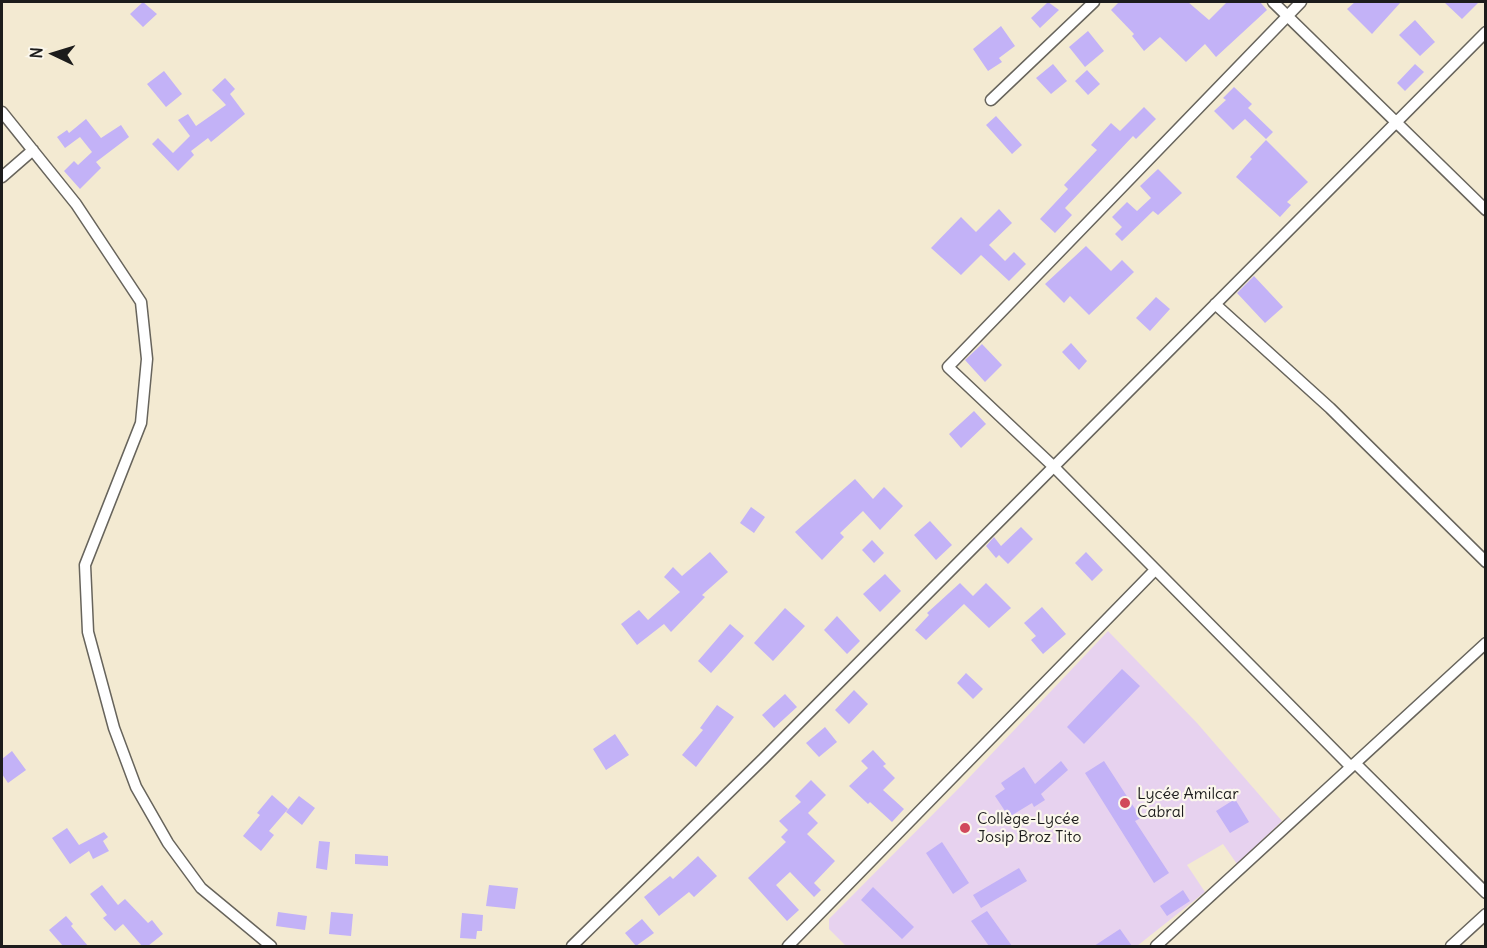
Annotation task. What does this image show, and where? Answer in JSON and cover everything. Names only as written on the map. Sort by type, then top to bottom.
[{"type":"street","points":[[991,100],[1094,2]]},
{"type":"street","points":[[1273,2],[1485,210]]},
{"type":"street","points":[[1301,2],[948,367],[1054,467],[1154,571],[1485,893]]},
{"type":"street","points":[[572,946],[764,759],[1485,32]]},
{"type":"street","points":[[2,112],[76,204],[141,302],[147,359],[141,423],[85,565],[88,632],[101,688],[136,787],[168,843],[201,888],[271,946]]},
{"type":"street","points":[[2,177],[33,150]]},
{"type":"street","points":[[1215,304],[1330,408],[1485,562]]},
{"type":"street","points":[[788,946],[1154,571]]},
{"type":"street","points":[[1156,946],[1485,643]]},
{"type":"street","points":[[1451,946],[1485,914]]},
{"type":"shaded area","name":"Lycée Amilcar Cabral","points":[[1108,631],[1197,723],[1282,821],[1237,864],[1223,844],[1187,865],[1205,892],[1137,946],[846,946],[829,929],[829,919],[963,784]]},
{"type":"building","points":[[143,2],[157,14],[143,27],[130,14]]},
{"type":"building","points":[[1048,2],[1059,10],[1040,28],[1031,18]]},
{"type":"building","points":[[1119,2],[1188,2],[1209,20],[1227,2],[1260,2],[1267,10],[1216,57],[1205,44],[1186,62],[1160,37],[1144,51],[1132,36],[1134,34],[1111,10]]},
{"type":"building","points":[[1355,2],[1401,2],[1372,34],[1347,9]]},
{"type":"building","points":[[1444,2],[1479,2],[1462,19]]},
{"type":"building","points":[[1415,20],[1435,42],[1420,56],[1399,35]]},
{"type":"building","points":[[1001,26],[1015,46],[999,58],[1002,62],[988,71],[973,49]]},
{"type":"building","points":[[1088,31],[1104,51],[1085,67],[1069,47]]},
{"type":"building","points":[[1053,64],[1067,81],[1051,94],[1036,78]]},
{"type":"building","points":[[1415,64],[1424,72],[1405,91],[1397,83]]},
{"type":"building","points":[[1087,70],[1100,84],[1088,95],[1075,81]]},
{"type":"building","points":[[164,71],[182,94],[166,107],[147,84]]},
{"type":"building","points":[[225,78],[235,89],[230,94],[245,114],[211,142],[208,138],[191,151],[194,155],[178,171],[152,144],[158,138],[173,153],[190,136],[178,120],[188,114],[196,126],[226,105],[212,90]]},
{"type":"building","points":[[1234,87],[1252,104],[1248,108],[1273,132],[1266,139],[1245,119],[1233,130],[1214,111],[1226,100],[1223,98]]},
{"type":"building","points":[[1144,107],[1156,119],[1136,139],[1133,136],[1065,208],[1072,215],[1055,233],[1040,219],[1068,189],[1064,185],[1097,150],[1091,145],[1111,123],[1120,131]]},
{"type":"building","points":[[996,116],[1022,145],[1012,154],[986,125]]},
{"type":"building","points":[[86,119],[101,138],[121,125],[129,137],[96,162],[101,168],[80,189],[64,171],[74,161],[78,165],[92,152],[80,137],[65,148],[57,137],[67,130],[69,133]]},
{"type":"building","points":[[1266,140],[1308,182],[1287,202],[1291,205],[1280,217],[1236,177]]},
{"type":"building","points":[[1158,169],[1182,193],[1158,215],[1153,211],[1122,241],[1115,234],[1122,227],[1112,217],[1127,202],[1137,211],[1151,198],[1140,186]]},
{"type":"building","points":[[999,209],[1012,223],[989,245],[1005,261],[1014,252],[1026,264],[1009,281],[981,255],[961,275],[931,248],[961,217],[976,232]]},
{"type":"building","points":[[1086,246],[1111,271],[1122,260],[1134,272],[1089,315],[1070,296],[1064,303],[1045,284]]},
{"type":"building","points":[[1254,276],[1283,307],[1265,323],[1237,293]]},
{"type":"building","points":[[1156,297],[1170,309],[1150,331],[1136,318]]},
{"type":"building","points":[[1071,343],[1087,361],[1079,370],[1062,352]]},
{"type":"building","points":[[982,344],[1002,365],[985,382],[965,360]]},
{"type":"building","points":[[974,411],[986,424],[961,448],[949,434]]},
{"type":"building","points":[[855,479],[873,499],[884,487],[903,506],[880,530],[863,511],[840,533],[844,537],[822,560],[795,532]]},
{"type":"building","points":[[751,507],[765,517],[754,533],[740,523]]},
{"type":"building","points":[[930,521],[952,545],[936,560],[914,535]]},
{"type":"building","points":[[1021,527],[1033,539],[1008,564],[999,555],[996,558],[986,546],[994,537],[1001,546]]},
{"type":"building","points":[[872,540],[884,553],[874,563],[862,550]]},
{"type":"building","points":[[710,552],[728,572],[702,595],[705,597],[671,632],[664,624],[637,645],[621,624],[639,610],[648,620],[680,592],[664,577],[673,567],[682,576]]},
{"type":"building","points":[[1086,552],[1103,570],[1092,581],[1075,563]]},
{"type":"building","points":[[885,574],[901,591],[880,612],[863,594]]},
{"type":"building","points":[[960,583],[973,596],[986,583],[1011,608],[989,628],[964,604],[926,640],[915,630],[929,615],[927,613]]},
{"type":"building","points":[[1042,607],[1066,634],[1043,654],[1031,640],[1036,636],[1024,623]]},
{"type":"building","points":[[785,608],[805,626],[773,661],[754,643]]},
{"type":"building","points":[[837,616],[860,641],[847,654],[824,630]]},
{"type":"building","points":[[730,624],[744,636],[711,673],[698,661]]},
{"type":"building","points":[[1122,669],[1140,686],[1084,744],[1067,727]]},
{"type":"building","points":[[966,673],[983,689],[973,699],[957,683]]},
{"type":"building","points":[[854,690],[868,704],[849,724],[835,710]]},
{"type":"building","points":[[785,694],[797,707],[774,728],[762,715]]},
{"type":"building","points":[[717,705],[734,717],[696,767],[682,755],[703,730],[700,728]]},
{"type":"building","points":[[825,727],[837,742],[819,757],[806,743]]},
{"type":"building","points":[[615,734],[629,755],[606,770],[593,749]]},
{"type":"building","points":[[873,750],[886,764],[883,766],[895,778],[883,790],[904,809],[892,822],[849,786],[868,768],[861,761]]},
{"type":"building","points":[[12,751],[26,770],[8,783],[2,774],[2,759]]},
{"type":"building","points":[[1061,761],[1068,770],[1041,794],[1045,800],[1034,807],[1032,803],[1009,817],[995,796],[1005,789],[1001,783],[1024,767],[1035,784]]},
{"type":"building","points":[[1104,761],[1141,818],[1135,821],[1169,873],[1154,883],[1085,773]]},
{"type":"building","points":[[811,780],[826,795],[808,813],[818,823],[807,834],[835,861],[814,883],[821,890],[814,897],[790,872],[776,885],[799,910],[787,921],[748,878],[786,842],[781,837],[788,830],[779,821],[801,802],[795,796]]},
{"type":"building","points":[[272,795],[288,809],[269,831],[274,835],[261,851],[243,836],[260,815],[257,813]]},
{"type":"building","points":[[299,796],[315,808],[302,825],[286,812]]},
{"type":"building","points":[[1235,799],[1249,822],[1230,833],[1216,811]]},
{"type":"building","points":[[67,828],[79,845],[104,832],[108,837],[103,841],[109,851],[93,859],[89,851],[70,864],[52,838]]},
{"type":"building","points":[[319,841],[330,842],[327,870],[316,868]]},
{"type":"building","points":[[942,842],[969,883],[953,894],[926,853]]},
{"type":"building","points":[[355,854],[388,856],[388,866],[355,864]]},
{"type":"building","points":[[698,856],[717,876],[694,897],[689,892],[659,916],[644,897],[670,876],[673,879]]},
{"type":"building","points":[[1019,868],[1027,881],[981,908],[973,895]]},
{"type":"building","points":[[102,885],[118,905],[125,899],[148,923],[152,920],[163,934],[148,946],[142,946],[123,924],[115,931],[103,918],[107,915],[90,894]]},
{"type":"building","points":[[489,885],[518,888],[515,909],[486,906]]},
{"type":"building","points":[[873,887],[914,927],[902,939],[861,900]]},
{"type":"building","points":[[1183,890],[1190,901],[1167,916],[1160,906]]},
{"type":"building","points":[[987,911],[1012,946],[989,946],[971,921]]},
{"type":"building","points":[[278,912],[307,916],[305,930],[276,926]]},
{"type":"building","points":[[331,912],[353,914],[351,936],[329,934]]},
{"type":"building","points":[[462,913],[483,915],[482,931],[477,931],[476,939],[460,938]]},
{"type":"building","points":[[66,916],[73,924],[71,926],[88,946],[63,946],[49,930]]},
{"type":"building","points":[[642,919],[654,933],[636,946],[625,933]]},
{"type":"building","points":[[1120,929],[1132,946],[1094,946]]},
{"type":"place","name":"Lycée Amilcar Cabral","points":[[1125,803]]},
{"type":"place","name":"Collège-Lycée Josip Broz Tito","points":[[965,828]]}]
